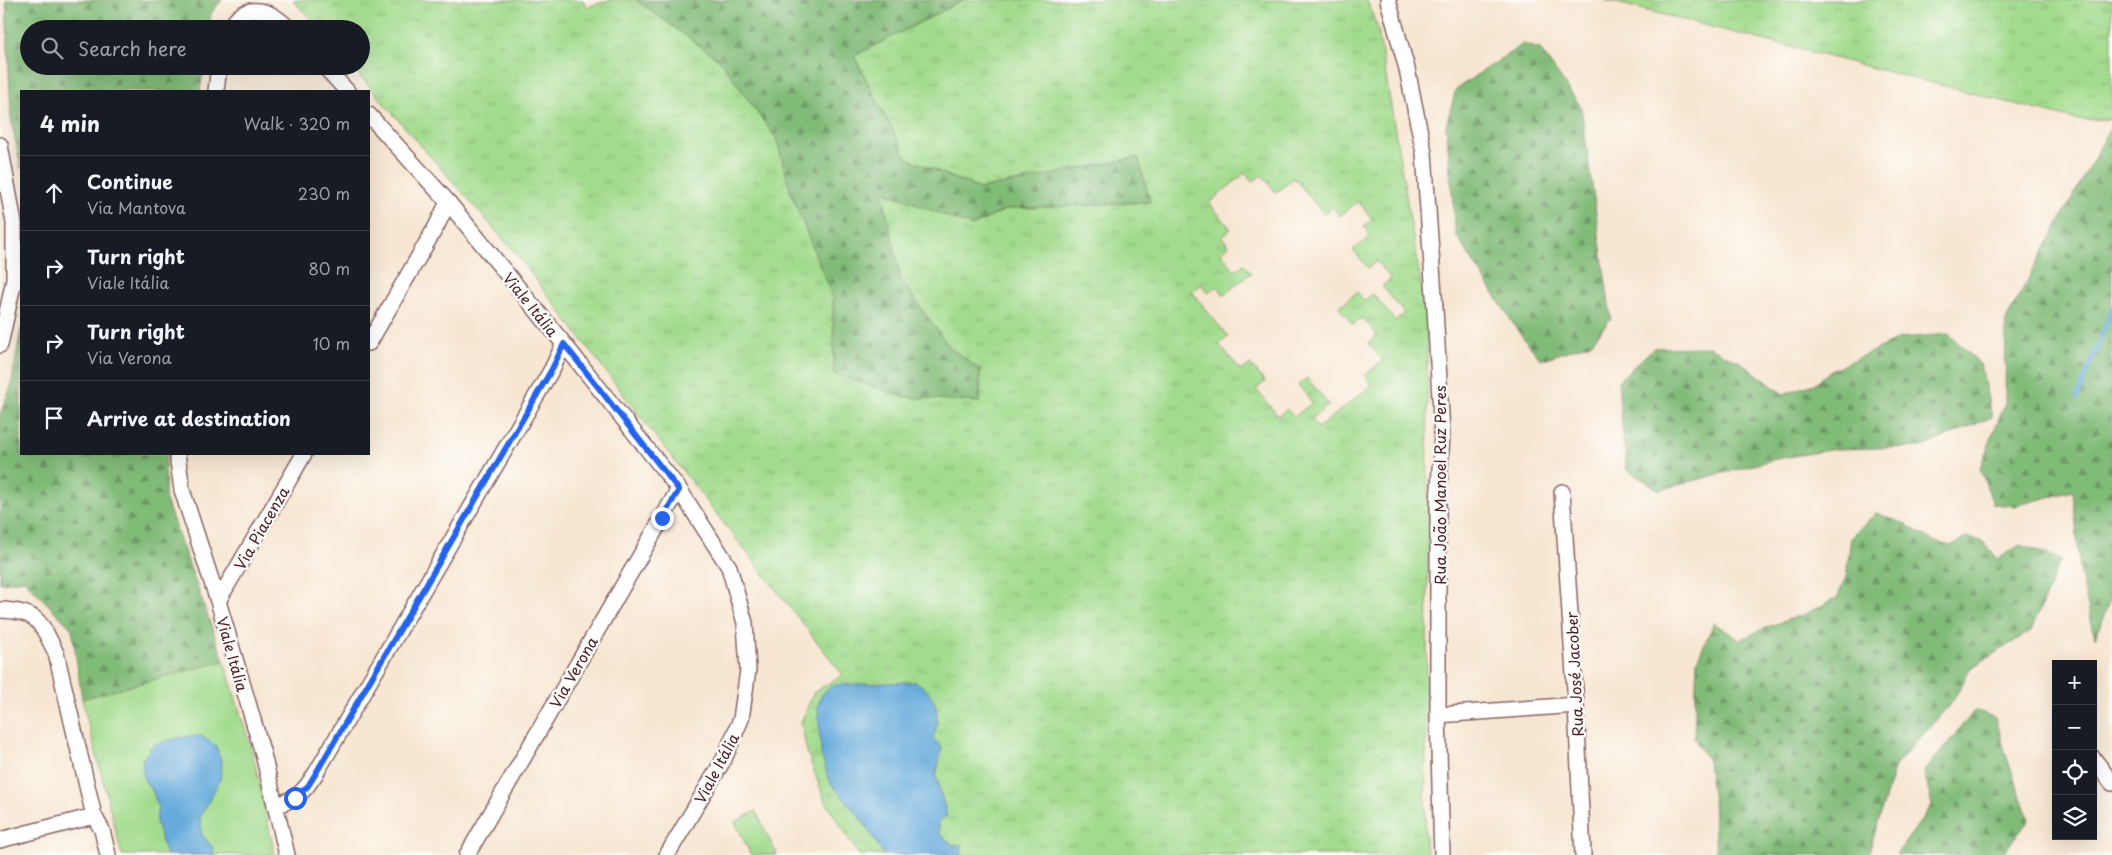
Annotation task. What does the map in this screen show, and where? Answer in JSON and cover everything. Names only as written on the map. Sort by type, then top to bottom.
[{"type":"street","name":"Rua João Manoel Ruz Peres","points":[[1388,0],[1407,69],[1424,153],[1434,290],[1442,434],[1438,504],[1438,715],[1442,855]]},
{"type":"street","points":[[235,20],[246,12],[257,10],[280,20]]},
{"type":"street","points":[[332,75],[346,90]]},
{"type":"street","name":"Viale Itália","points":[[370,116],[448,202],[564,344],[679,490],[729,567],[745,623],[748,670],[741,719],[724,759],[667,855]]},
{"type":"street","points":[[0,146],[14,223],[14,280],[0,345]]},
{"type":"street","points":[[370,341],[437,225],[448,202]]},
{"type":"street","points":[[275,806],[295,798],[308,786],[552,369],[564,344]]},
{"type":"street","name":"Viale Itália","points":[[178,455],[182,490],[218,602],[263,754],[287,855]]},
{"type":"street","name":"Via Piacenza","points":[[218,602],[303,455]]},
{"type":"street","name":"Via Verona","points":[[467,855],[679,490]]},
{"type":"street","name":"Rua José Jacober","points":[[1562,492],[1576,705],[1583,855]]},
{"type":"street","points":[[0,610],[18,610],[32,614],[46,632],[56,653],[94,816],[102,830],[108,855]]},
{"type":"street","points":[[1438,715],[1576,705]]},
{"type":"street","points":[[2097,763],[2112,783]]},
{"type":"street","points":[[0,840],[94,816]]},
{"type":"green space","points":[[6,0],[222,0],[211,13],[210,20],[20,20],[20,75],[203,75],[200,90],[20,90],[20,164],[11,118]]},
{"type":"green space","points":[[293,0],[583,0],[587,7],[610,0],[636,0],[720,60],[777,140],[791,193],[833,298],[834,374],[980,402],[980,370],[949,347],[901,280],[881,190],[972,226],[1007,209],[1150,202],[1138,157],[980,189],[907,158],[854,56],[964,0],[1367,0],[1378,30],[1427,319],[1428,547],[1425,842],[1428,855],[961,855],[962,845],[952,845],[938,832],[940,820],[947,816],[936,776],[942,748],[829,781],[862,820],[884,855],[859,855],[825,801],[807,752],[801,722],[814,692],[843,675],[649,428],[517,255],[359,75],[370,75],[370,20],[311,20]],"holes":[[[1245,173],[1252,182],[1262,175],[1276,193],[1294,178],[1324,214],[1332,207],[1340,216],[1358,201],[1372,219],[1364,227],[1371,236],[1353,250],[1368,268],[1377,261],[1391,279],[1382,286],[1404,313],[1395,321],[1373,294],[1364,301],[1357,292],[1339,307],[1353,325],[1363,318],[1377,335],[1368,343],[1383,361],[1365,375],[1372,385],[1318,428],[1311,419],[1329,405],[1307,378],[1298,385],[1312,403],[1294,417],[1287,409],[1278,416],[1256,389],[1265,382],[1250,364],[1241,371],[1219,344],[1228,337],[1192,292],[1201,284],[1208,293],[1217,286],[1224,295],[1251,273],[1244,264],[1235,271],[1221,253],[1229,246],[1222,237],[1231,229],[1209,203]]]},
{"type":"green space","points":[[636,0],[964,0],[854,56],[907,158],[979,189],[1138,157],[1150,202],[1007,209],[972,226],[882,191],[901,280],[949,347],[980,370],[980,402],[904,397],[834,374],[833,298],[791,193],[777,140],[720,60]]},
{"type":"green space","points":[[1605,0],[2112,0],[2112,119],[2078,120]]},
{"type":"green space","points":[[1523,44],[1540,49],[1581,107],[1611,319],[1591,343],[1541,360],[1518,331],[1456,235],[1446,126],[1456,89]]},
{"type":"green space","points":[[2112,125],[2112,595],[2095,638],[2080,570],[2073,491],[2014,506],[1993,504],[1980,468],[2005,403],[2006,320]]},
{"type":"green space","points":[[20,334],[20,455],[166,455],[165,498],[224,661],[82,699],[72,629],[24,580],[0,583],[0,414],[11,387]]},
{"type":"green space","points":[[1949,334],[1980,364],[1992,417],[1922,447],[1836,449],[1776,459],[1659,490],[1626,469],[1618,381],[1654,348],[1709,347],[1742,363],[1783,394],[1814,384],[1829,372],[1900,338]]},
{"type":"green space","points":[[1876,513],[1903,523],[1933,541],[1950,546],[1967,537],[1983,542],[1998,559],[2020,545],[2061,559],[2031,631],[1971,668],[1953,701],[1895,766],[1868,855],[1716,855],[1713,801],[1708,761],[1694,738],[1697,660],[1714,623],[1740,640],[1767,627],[1805,614],[1837,598],[1846,577],[1851,537]]},
{"type":"green space","points":[[224,661],[253,755],[275,855],[122,855],[82,699]]},
{"type":"green space","points":[[1975,710],[1996,718],[2005,752],[2029,820],[2002,855],[1896,855],[1932,805],[1924,772]]},
{"type":"green space","points":[[756,811],[777,855],[751,855],[735,822]]},
{"type":"water","points":[[915,682],[928,692],[936,706],[937,722],[933,738],[942,748],[936,776],[947,816],[940,820],[938,832],[952,845],[962,845],[961,855],[884,855],[862,820],[829,781],[821,753],[818,706],[822,694],[833,685]]},
{"type":"water","points":[[201,736],[216,746],[222,763],[220,780],[200,817],[202,835],[213,848],[214,855],[166,855],[156,822],[158,808],[153,792],[144,780],[142,760],[153,745],[181,737]]},
{"type":"waterway","points":[[2077,398],[2112,309]]},
{"type":"route","points":[[295,798],[308,786],[316,773],[552,369],[564,344],[679,490],[662,518]]}]
